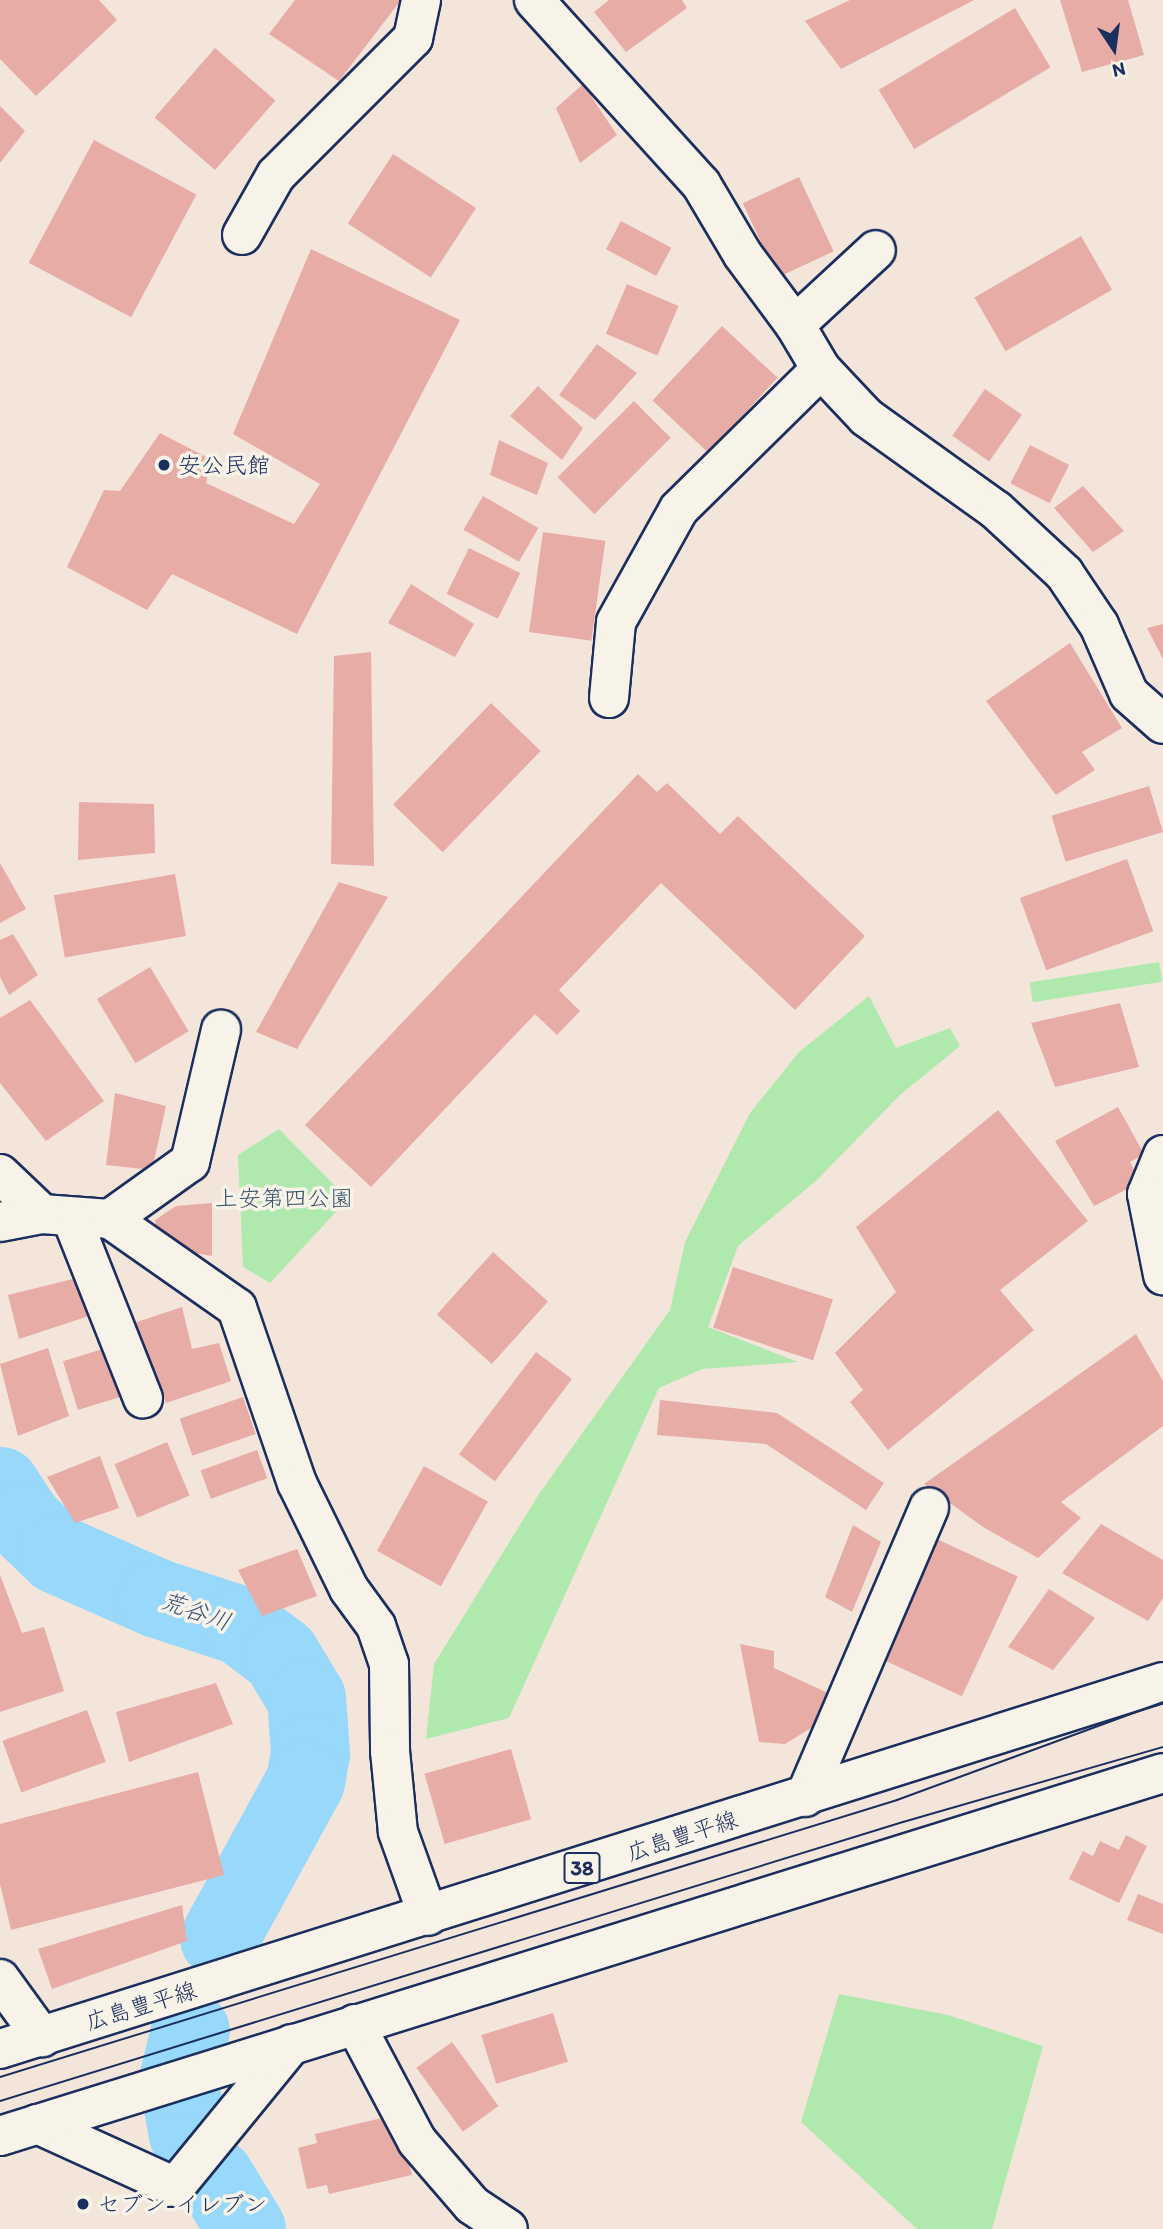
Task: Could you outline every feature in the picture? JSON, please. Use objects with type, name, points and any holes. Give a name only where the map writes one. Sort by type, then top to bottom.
[{"type":"street","points":[[242,235],[276,175],[413,37],[421,0]]},
{"type":"street","points":[[534,0],[701,184],[743,255],[795,325],[821,369],[866,417],[996,510],[1064,573],[1099,625],[1129,694],[1163,724]]},
{"type":"street","points":[[795,325],[876,250]]},
{"type":"street","points":[[609,698],[616,622],[678,509],[821,369]]},
{"type":"street","points":[[110,1219],[190,1162],[221,1030]]},
{"type":"street","points":[[1163,1155],[1147,1194],[1163,1275]]},
{"type":"street","points":[[0,1174],[57,1216],[143,1398]]},
{"type":"street","points":[[0,1222],[57,1216],[110,1219],[237,1308],[297,1483],[349,1589],[376,1626],[389,1664],[390,1751],[398,1832],[428,1916]]},
{"type":"street","points":[[805,1797],[929,1507]]},
{"type":"street","name":"広島豊平線","points":[[0,2049],[1163,1682]]},
{"type":"street","points":[[0,2136],[1163,1773]]},
{"type":"street","points":[[0,1979],[42,2037]]},
{"type":"street","points":[[355,2024],[418,2141],[477,2217],[508,2229]]},
{"type":"street","points":[[37,2124],[175,2187],[292,2043]]},
{"type":"green space","points":[[1159,962],[1162,982],[1033,1002],[1030,982]]},
{"type":"green space","points":[[869,996],[896,1048],[950,1028],[960,1046],[900,1095],[816,1181],[738,1246],[708,1327],[798,1362],[702,1369],[659,1388],[509,1718],[426,1739],[434,1664],[539,1494],[670,1310],[685,1242],[750,1113],[799,1052]]},
{"type":"green space","name":"上安第四公園","points":[[279,1129],[348,1199],[270,1283],[243,1267],[238,1155]]},
{"type":"green space","points":[[839,1994],[948,2015],[1043,2046],[992,2229],[917,2229],[801,2122]]},
{"type":"building","points":[[0,0],[99,0],[117,20],[36,96],[0,59]]},
{"type":"building","points":[[295,0],[401,0],[339,81],[269,34]]},
{"type":"building","points":[[609,0],[682,0],[687,8],[626,52],[594,12]]},
{"type":"building","points":[[850,0],[974,0],[841,69],[805,21]]},
{"type":"building","points":[[1060,0],[1128,0],[1144,55],[1082,72]]},
{"type":"building","points":[[1015,8],[1051,67],[914,149],[879,90]]},
{"type":"building","points":[[215,48],[275,100],[215,170],[155,117]]},
{"type":"building","points":[[583,84],[617,135],[580,163],[556,108]]},
{"type":"building","points":[[0,106],[25,131],[0,163]]},
{"type":"building","points":[[94,140],[196,194],[131,317],[29,263]]},
{"type":"building","points":[[393,154],[476,208],[431,278],[348,224]]},
{"type":"building","points":[[799,177],[834,251],[777,278],[743,203]]},
{"type":"building","points":[[621,221],[671,248],[656,276],[606,249]]},
{"type":"building","points":[[1081,236],[1112,290],[1005,351],[974,298]]},
{"type":"building","points":[[311,249],[460,320],[297,634],[172,574],[147,610],[67,567],[104,490],[120,491],[160,433],[212,460],[206,483],[294,524],[320,484],[233,434]]},
{"type":"building","points":[[627,284],[679,306],[657,356],[606,334]]},
{"type":"building","points":[[722,326],[778,378],[708,452],[652,401]]},
{"type":"building","points":[[597,344],[637,373],[595,420],[559,395]]},
{"type":"building","points":[[538,386],[583,428],[562,460],[510,416]]},
{"type":"building","points":[[985,389],[1022,415],[989,462],[952,436]]},
{"type":"building","points":[[634,401],[671,438],[594,514],[558,477]]},
{"type":"building","points":[[499,440],[548,463],[537,495],[490,475]]},
{"type":"building","points":[[1030,445],[1069,465],[1050,503],[1010,483]]},
{"type":"building","points":[[1083,486],[1124,531],[1093,552],[1054,508]]},
{"type":"building","points":[[483,496],[538,528],[519,562],[464,530]]},
{"type":"building","points":[[543,532],[605,541],[591,641],[529,632]]},
{"type":"building","points":[[469,548],[520,573],[498,619],[447,594]]},
{"type":"building","points":[[411,584],[474,624],[455,657],[388,623]]},
{"type":"building","points":[[1163,624],[1163,659],[1147,628]]},
{"type":"building","points":[[1070,643],[1122,728],[1082,752],[1095,770],[1056,795],[986,701]]},
{"type":"building","points":[[371,652],[374,866],[331,864],[334,656]]},
{"type":"building","points":[[491,703],[541,751],[443,852],[393,804]]},
{"type":"building","points":[[638,774],[657,792],[667,783],[720,834],[738,816],[865,936],[795,1010],[661,883],[559,990],[580,1011],[557,1035],[535,1014],[371,1187],[305,1125]]},
{"type":"building","points":[[1149,786],[1163,832],[1065,862],[1051,816]]},
{"type":"building","points":[[79,802],[154,804],[155,853],[78,860]]},
{"type":"building","points":[[1127,859],[1153,931],[1046,970],[1020,898]]},
{"type":"building","points":[[0,863],[26,909],[0,923]]},
{"type":"building","points":[[175,874],[186,936],[65,957],[54,895]]},
{"type":"building","points":[[339,882],[388,897],[297,1049],[256,1032]]},
{"type":"building","points":[[13,934],[38,975],[9,995],[0,977],[0,940]]},
{"type":"building","points":[[150,967],[189,1031],[135,1063],[97,999]]},
{"type":"building","points":[[30,1000],[104,1101],[46,1141],[0,1083],[0,1018]]},
{"type":"building","points":[[1120,1003],[1139,1067],[1055,1087],[1031,1023]]},
{"type":"building","points":[[115,1093],[166,1106],[152,1170],[106,1165]]},
{"type":"building","points":[[1118,1107],[1144,1154],[1130,1162],[1141,1182],[1094,1206],[1055,1141]]},
{"type":"building","points":[[998,1110],[1088,1221],[1000,1290],[1034,1330],[888,1450],[850,1402],[863,1390],[835,1353],[896,1292],[856,1227]]},
{"type":"building","points":[[212,1203],[212,1256],[160,1247],[155,1220],[176,1206]]},
{"type":"building","points":[[493,1252],[548,1302],[492,1364],[437,1314]]},
{"type":"building","points":[[733,1267],[833,1299],[813,1360],[713,1328]]},
{"type":"building","points":[[77,1278],[89,1316],[19,1339],[8,1295]]},
{"type":"building","points":[[182,1307],[192,1349],[219,1343],[231,1381],[166,1403],[134,1323]]},
{"type":"building","points":[[1136,1334],[1163,1381],[1163,1426],[1061,1502],[1081,1518],[1038,1558],[983,1527],[924,1484]]},
{"type":"building","points":[[48,1348],[69,1416],[18,1436],[0,1364]]},
{"type":"building","points":[[106,1348],[121,1397],[78,1410],[63,1361]]},
{"type":"building","points":[[536,1352],[572,1379],[495,1481],[459,1454]]},
{"type":"building","points":[[243,1397],[256,1434],[192,1456],[180,1419]]},
{"type":"building","points":[[660,1400],[777,1413],[884,1483],[866,1510],[766,1444],[657,1435]]},
{"type":"building","points":[[167,1442],[190,1495],[137,1518],[115,1464]]},
{"type":"building","points":[[257,1450],[267,1478],[211,1499],[201,1471]]},
{"type":"building","points":[[100,1456],[119,1508],[75,1523],[47,1477]]},
{"type":"building","points":[[424,1466],[488,1501],[441,1586],[377,1551]]},
{"type":"building","points":[[1101,1524],[1163,1560],[1163,1598],[1148,1621],[1062,1573]]},
{"type":"building","points":[[853,1525],[881,1542],[852,1612],[825,1597]]},
{"type":"building","points":[[937,1539],[1018,1577],[962,1696],[881,1659]]},
{"type":"building","points":[[297,1549],[317,1596],[262,1616],[238,1570]]},
{"type":"building","points":[[0,1575],[22,1633],[44,1627],[64,1691],[0,1712]]},
{"type":"building","points":[[1049,1589],[1095,1618],[1053,1670],[1008,1647]]},
{"type":"building","points":[[740,1644],[774,1651],[774,1668],[832,1695],[821,1722],[785,1744],[759,1742]]},
{"type":"building","points":[[216,1683],[233,1724],[129,1762],[116,1712]]},
{"type":"building","points":[[87,1710],[106,1762],[21,1792],[2,1741]]},
{"type":"building","points":[[511,1749],[531,1819],[445,1844],[424,1774]]},
{"type":"building","points":[[198,1772],[224,1875],[11,1930],[0,1884],[0,1824]]},
{"type":"building","points":[[1126,1835],[1147,1846],[1119,1903],[1069,1879],[1083,1851],[1093,1856],[1100,1841],[1119,1850]]},
{"type":"building","points":[[1138,1894],[1163,1904],[1163,1934],[1127,1920]]},
{"type":"building","points":[[182,1905],[187,1941],[52,1989],[38,1949]]},
{"type":"building","points":[[553,2013],[568,2062],[496,2084],[481,2035]]},
{"type":"building","points":[[452,2042],[498,2106],[463,2132],[416,2068]]},
{"type":"building","points":[[398,2114],[412,2175],[329,2194],[327,2185],[307,2189],[298,2148],[317,2143],[315,2134]]},
{"type":"waterway","name":"荒谷川","points":[[0,1486],[23,1521],[57,1554],[157,1598],[240,1625],[280,1655],[306,1698],[310,1753],[305,1781],[219,1938]]},
{"type":"waterway","name":"荒谷川","points":[[188,2134],[178,2080],[190,2030]]},
{"type":"waterway","name":"荒谷川","points":[[214,2177],[246,2229]]},
{"type":"tram line","points":[[0,2077],[897,1800],[1163,1702]]},
{"type":"tram line","points":[[0,2101],[903,1822],[1163,1747]]},
{"type":"place","name":"安公民館","points":[[164,465]]},
{"type":"place","name":"セブン-イレブン","points":[[83,2204]]}]
